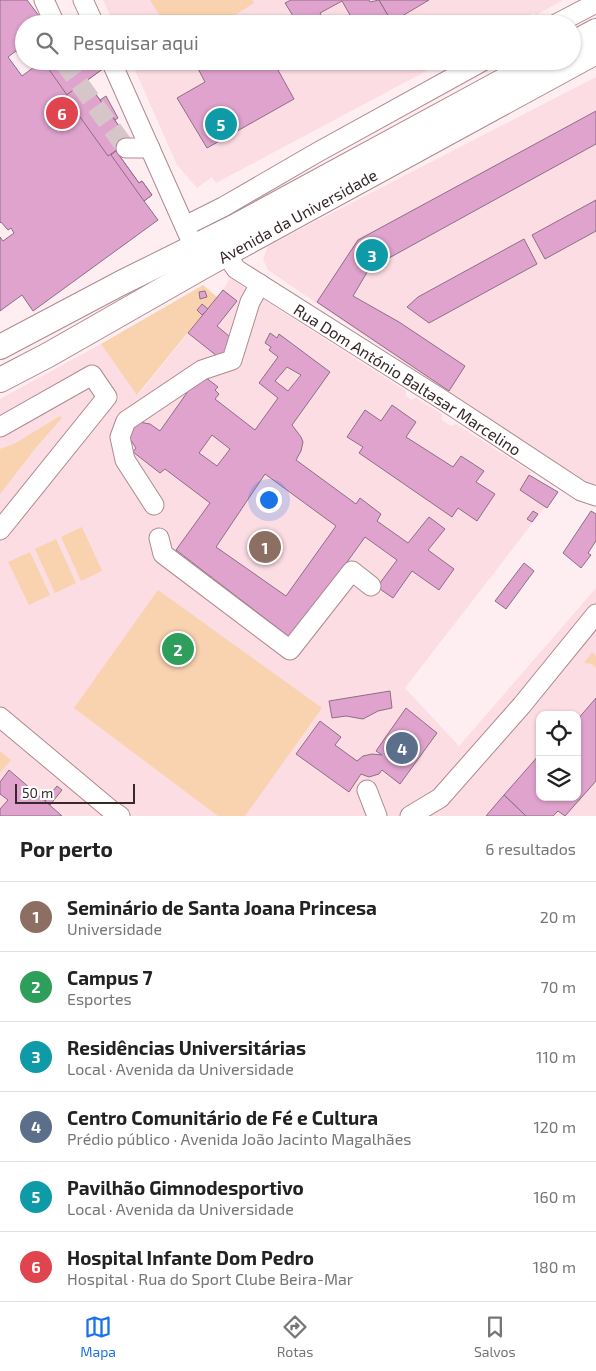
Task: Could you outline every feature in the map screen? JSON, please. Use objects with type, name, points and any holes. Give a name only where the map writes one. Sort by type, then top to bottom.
[{"type":"main road","points":[[581,40],[596,32]]},
{"type":"main road","name":"Avenida da Universidade","points":[[581,60],[596,52]]},
{"type":"main road","name":"Avenida da Universidade","points":[[0,380],[48,355],[199,257],[524,70]]},
{"type":"main road","name":"Avenida da Universidade","points":[[0,347],[121,283],[199,257],[226,254],[563,70]]},
{"type":"street","points":[[44,0],[51,15]]},
{"type":"street","points":[[83,0],[90,15]]},
{"type":"street","points":[[575,15],[596,3]]},
{"type":"street","points":[[115,70],[199,257]]},
{"type":"street","points":[[185,226],[467,70]]},
{"type":"street","points":[[126,148],[150,148]]},
{"type":"street","name":"Rua Dom António Baltasar Marcelino","points":[[226,254],[236,269],[446,402],[581,491],[596,496]]},
{"type":"street","points":[[154,505],[126,460],[120,437],[126,421],[202,370],[232,360],[250,302],[260,284]]},
{"type":"street","points":[[0,427],[92,375],[107,397],[2,524]]},
{"type":"street","points":[[159,538],[163,554],[290,650],[352,571],[370,586]]},
{"type":"street","points":[[410,816],[440,798],[522,705],[596,614]]},
{"type":"street","points":[[0,717],[120,816]]},
{"type":"street","points":[[367,790],[377,816]]},
{"type":"shaded area","points":[[103,0],[563,0],[536,15],[534,13],[531,15],[110,15]]},
{"type":"shaded area","points":[[150,0],[252,0],[254,3],[235,15],[159,15]]},
{"type":"shaded area","points":[[135,70],[428,70],[216,183],[212,177],[197,188],[177,165]]},
{"type":"shaded area","points":[[596,77],[596,484],[591,485],[575,480],[268,270],[263,259],[268,246]]},
{"type":"shaded area","points":[[230,278],[406,391],[406,396],[411,400],[416,398],[442,414],[442,420],[451,426],[456,424],[531,472],[520,490],[545,507],[405,688],[459,746],[596,588],[596,816],[0,816],[0,399],[101,344],[138,395],[223,290]]},
{"type":"shaded area","points":[[203,285],[217,297],[208,309],[201,304],[197,310],[202,315],[137,395],[101,344]]},
{"type":"shaded area","points":[[60,416],[62,418],[38,445],[0,494],[0,449],[14,444]]},
{"type":"shaded area","points":[[82,527],[102,571],[81,581],[61,537]]},
{"type":"shaded area","points":[[56,539],[76,583],[55,593],[35,549]]},
{"type":"shaded area","points":[[30,552],[50,595],[29,605],[8,562]]},
{"type":"shaded area","points":[[158,590],[322,708],[245,816],[218,816],[74,708]]},
{"type":"shaded area","points":[[592,652],[596,656],[596,668],[592,664],[584,663]]},
{"type":"shaded area","points":[[0,751],[11,760],[0,773]]},
{"type":"building","points":[[0,0],[27,0],[38,15],[15,15],[15,52],[8,57],[15,66],[15,70],[18,70],[22,76],[30,70],[101,70],[86,81],[130,141],[116,151],[139,183],[142,181],[152,195],[144,201],[158,220],[33,311],[22,295],[0,311],[0,237],[3,241],[14,233],[11,228],[8,230],[0,223]]},
{"type":"building","points":[[291,0],[369,0],[370,2],[379,0],[388,15],[350,15],[342,1],[320,13],[321,15],[292,15],[285,3]]},
{"type":"building","points":[[379,0],[429,0],[404,15],[388,15]]},
{"type":"building","points":[[49,70],[101,70],[67,95]]},
{"type":"building","points":[[199,70],[278,70],[294,99],[207,148],[177,98],[205,82]]},
{"type":"building","points":[[86,81],[130,141],[108,156],[65,96]]},
{"type":"building","points":[[106,96],[118,118],[115,120],[100,100]]},
{"type":"building","points":[[596,111],[596,144],[369,269],[353,296],[399,322],[465,366],[449,391],[317,302],[358,240]]},
{"type":"building","points":[[116,151],[139,183],[142,181],[152,195],[144,201],[111,155]]},
{"type":"building","points":[[596,200],[596,231],[545,259],[532,235]]},
{"type":"building","points":[[524,239],[537,264],[429,323],[407,307],[418,297]]},
{"type":"building","points":[[223,290],[237,301],[217,326],[236,342],[222,360],[188,333]]},
{"type":"building","points":[[205,291],[207,297],[200,299],[199,292]]},
{"type":"building","points":[[202,304],[208,309],[202,315],[197,310]]},
{"type":"building","points":[[270,333],[277,338],[279,334],[330,372],[292,425],[303,442],[296,460],[356,504],[360,498],[381,514],[377,521],[408,543],[429,517],[445,529],[428,550],[454,569],[439,590],[412,571],[393,598],[377,587],[397,560],[365,537],[292,639],[176,550],[210,503],[165,469],[160,473],[133,452],[136,448],[130,439],[129,430],[139,422],[150,424],[160,431],[198,377],[205,377],[218,387],[215,390],[219,394],[215,399],[255,430],[278,398],[259,383],[278,357],[269,350],[271,347],[265,343]],"holes":[[[287,367],[301,375],[288,391],[275,381]],[[212,435],[230,449],[217,466],[199,453]],[[265,474],[336,526],[286,596],[216,547]]]},
{"type":"building","points":[[392,405],[416,422],[406,437],[453,467],[461,456],[484,471],[476,482],[495,494],[477,521],[458,508],[452,517],[359,453],[363,447],[347,437],[365,410],[381,421]]},
{"type":"building","points":[[529,475],[558,492],[547,508],[520,490]]},
{"type":"building","points":[[533,511],[538,514],[532,522],[527,519]]},
{"type":"building","points":[[591,511],[596,514],[596,541],[588,553],[591,555],[581,568],[563,553]]},
{"type":"building","points":[[524,563],[534,571],[506,609],[495,601]]},
{"type":"building","points":[[390,691],[392,708],[378,711],[363,719],[346,716],[332,718],[329,701]]},
{"type":"building","points":[[596,698],[596,781],[581,798],[581,756],[581,715]]},
{"type":"building","points":[[406,708],[437,733],[400,784],[382,770],[379,774],[369,777],[361,774],[349,792],[296,754],[320,721],[341,737],[335,745],[357,761],[363,756],[372,754],[382,755],[376,751]]},
{"type":"building","points":[[536,759],[536,801],[578,801],[565,816],[558,811],[553,816],[526,816],[504,795]]},
{"type":"building","points":[[9,770],[62,816],[0,816],[0,809],[8,800],[0,794],[0,782]]},
{"type":"building","points":[[57,786],[62,790],[50,805],[45,801]]},
{"type":"building","points":[[504,795],[526,816],[486,816]]},
{"type":"tunnel","points":[[70,70],[126,148]]},
{"type":"place","name":"Hospital Infante Dom Pedro","points":[[62,113]]},
{"type":"place","name":"Pavilhão Gimnodesportivo","points":[[221,124]]},
{"type":"place","name":"Residências Universitárias","points":[[372,255]]},
{"type":"place","name":"Seminário de Santa Joana Princesa","points":[[265,547]]},
{"type":"place","name":"Campus 7","points":[[178,649]]},
{"type":"place","name":"Centro Comunitário de Fé e Cultura","points":[[402,748]]}]
